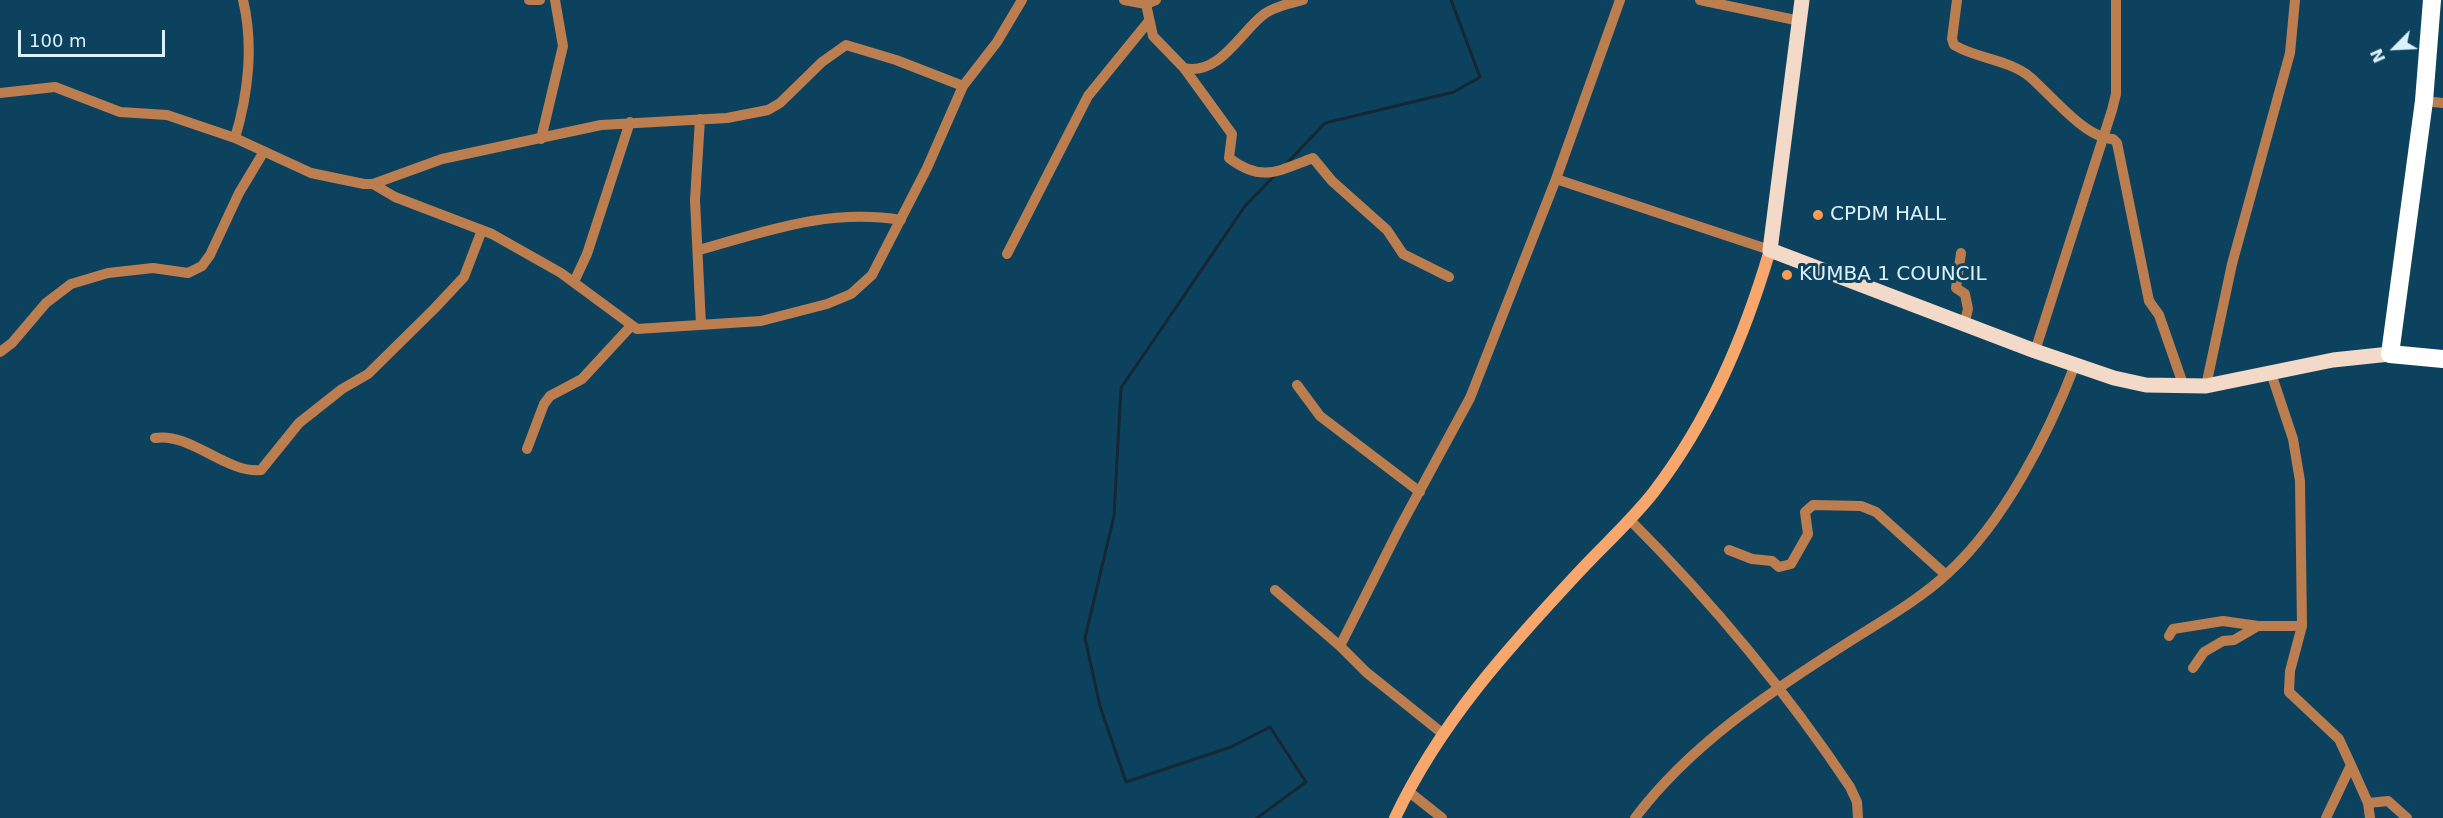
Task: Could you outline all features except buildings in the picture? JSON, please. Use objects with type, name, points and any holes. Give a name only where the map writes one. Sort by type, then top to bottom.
[{"type":"highway","points":[[2432,0],[2424,101],[2390,354],[2443,359]]},
{"type":"main road","points":[[1802,0],[1770,250],[2035,351],[2146,385],[2206,386],[2333,360],[2390,354]]},
{"type":"street","points":[[235,138],[246,95],[248,46],[243,0]]},
{"type":"street","points":[[529,0],[540,0]]},
{"type":"street","points":[[541,139],[563,46],[555,0]]},
{"type":"street","points":[[0,93],[55,87],[120,112],[167,115],[235,138],[263,153],[320,176],[373,184],[401,199],[482,230],[574,282],[631,326],[645,330],[761,321],[806,311],[851,294],[872,275],[901,220],[963,86],[997,42],[1022,0]]},
{"type":"street","points":[[1124,0],[1151,2],[1149,21],[1159,45],[1184,69],[1232,134],[1229,158],[1245,170],[1271,174],[1313,158],[1332,181],[1387,230],[1403,254],[1449,277]]},
{"type":"street","points":[[1184,69],[1193,69],[1219,59],[1262,16],[1304,0]]},
{"type":"street","points":[[1340,646],[1465,408],[1556,179],[1620,0]]},
{"type":"street","points":[[1700,0],[1800,21]]},
{"type":"street","points":[[1957,0],[1952,39],[1954,45],[2019,69],[2102,139],[2113,139],[2117,143],[2149,301],[2159,315],[2184,387]]},
{"type":"street","points":[[2035,351],[2116,94],[2116,0]]},
{"type":"street","points":[[2206,386],[2232,264],[2290,53],[2295,0]]},
{"type":"street","points":[[1007,254],[1088,96],[1149,21]]},
{"type":"street","points":[[373,184],[442,159],[601,125],[727,118],[774,107],[822,62],[846,45],[896,60],[963,86]]},
{"type":"street","points":[[2424,101],[2443,103]]},
{"type":"street","points":[[700,119],[695,200],[701,326]]},
{"type":"street","points":[[574,282],[587,254],[630,122]]},
{"type":"street","points":[[0,351],[12,343],[46,303],[71,284],[108,273],[153,267],[188,273],[202,266],[210,255],[239,193],[263,153]]},
{"type":"street","points":[[1395,818],[1442,733],[1524,631],[1630,520],[1676,461],[1707,411],[1754,303],[1770,250],[1556,179]]},
{"type":"street","points":[[699,250],[814,219],[869,215],[901,220]]},
{"type":"street","points":[[154,438],[176,440],[247,470],[261,470],[299,423],[342,389],[368,374],[435,309],[464,277],[482,230]]},
{"type":"street","points":[[1961,253],[1956,288],[1965,294],[1967,301],[1968,309],[1964,325]]},
{"type":"street","points":[[527,448],[544,404],[550,396],[582,379],[631,326]]},
{"type":"street","points":[[1635,818],[1703,746],[1779,687],[1946,575],[1961,560],[2008,500],[2044,438],[2075,365]]},
{"type":"street","points":[[2271,373],[2293,439],[2300,482],[2302,626],[2290,671],[2289,692],[2339,739],[2368,803],[2370,818]]},
{"type":"street","points":[[1298,385],[1320,416],[1419,492]]},
{"type":"street","points":[[1729,550],[1752,559],[1772,561],[1779,567],[1791,564],[1808,534],[1804,512],[1813,505],[1861,506],[1876,512],[1946,575]]},
{"type":"street","points":[[1630,520],[1710,604],[1779,687],[1851,787],[1857,802],[1857,818]]},
{"type":"street","points":[[1275,590],[1340,646],[1366,672],[1442,733]]},
{"type":"street","points":[[2169,636],[2173,629],[2223,621],[2258,626],[2302,626]]},
{"type":"street","points":[[2193,668],[2204,652],[2223,641],[2234,640],[2258,626]]},
{"type":"street","points":[[2326,818],[2350,765]]},
{"type":"street","points":[[1408,791],[1442,818]]},
{"type":"street","points":[[2368,803],[2388,801],[2408,818]]},
{"type":"waterway","points":[[1287,163],[1325,123],[1454,92],[1480,77],[1451,0]]},
{"type":"waterway","points":[[1257,818],[1306,782],[1270,727],[1231,747],[1126,782],[1100,706],[1085,638],[1114,516],[1121,388],[1245,206],[1276,174]]},
{"type":"place","name":"CPDM HALL","points":[[1818,215]]},
{"type":"place","name":"KUMBA 1 COUNCIL","points":[[1787,275]]}]
